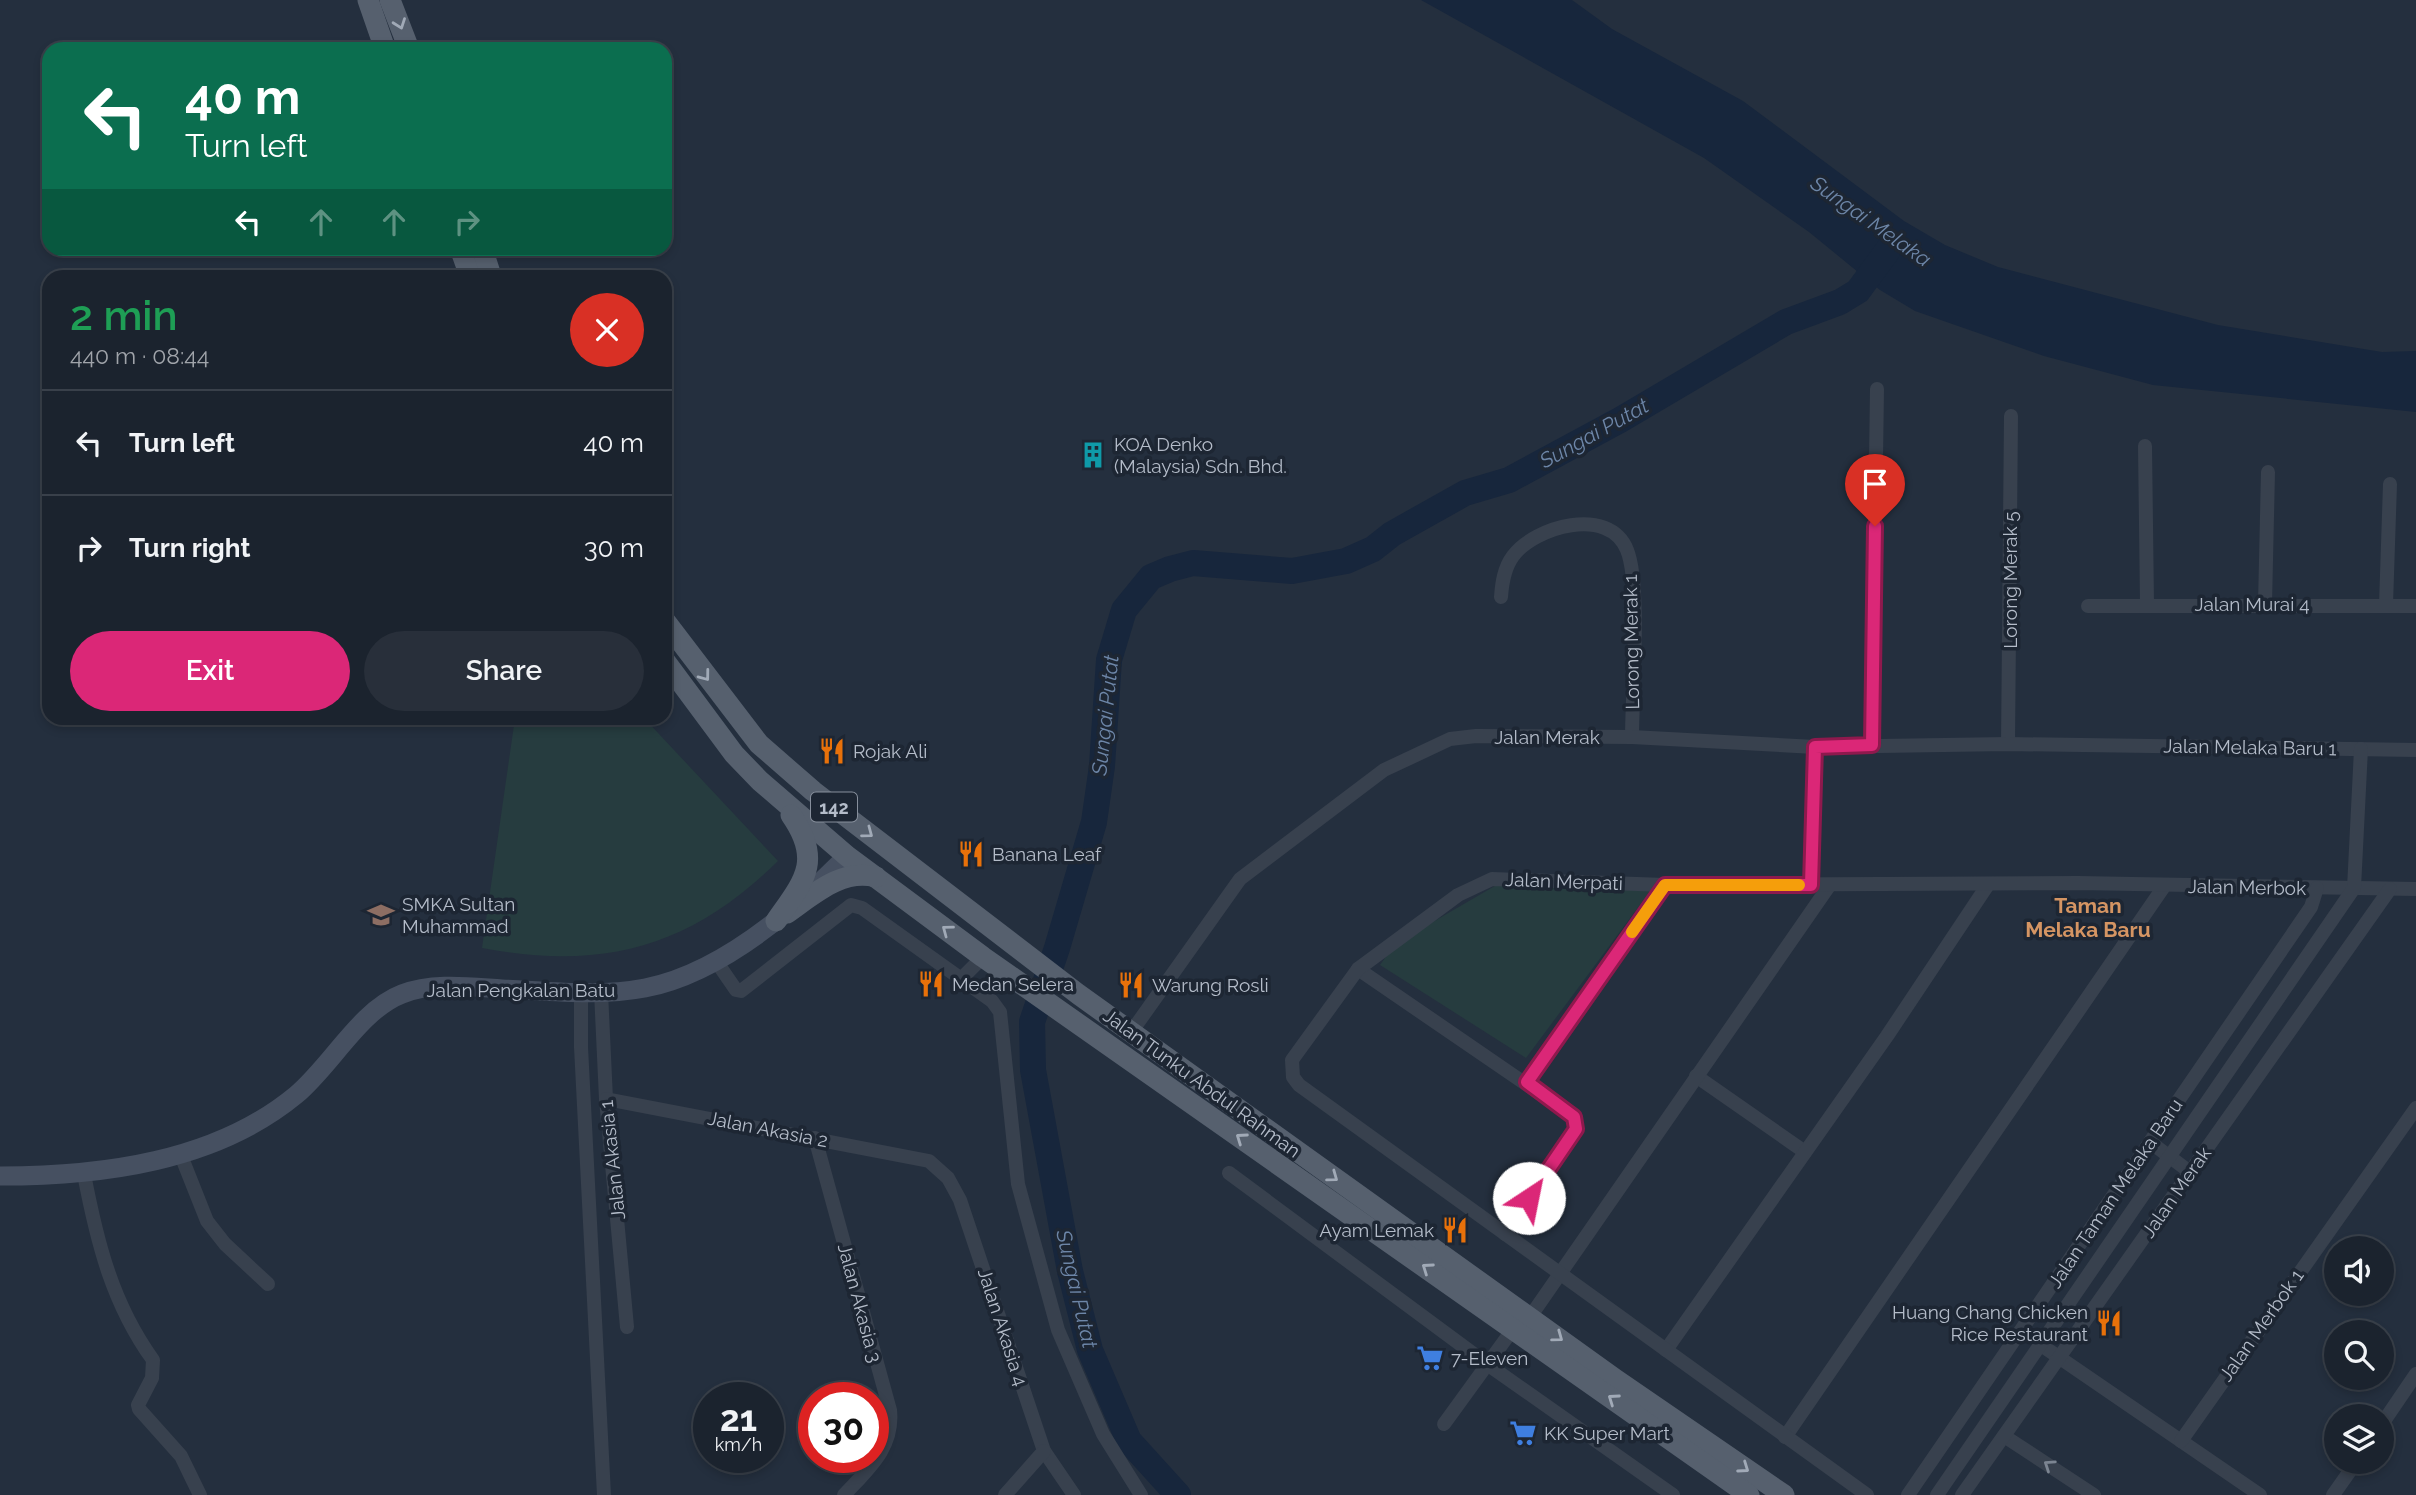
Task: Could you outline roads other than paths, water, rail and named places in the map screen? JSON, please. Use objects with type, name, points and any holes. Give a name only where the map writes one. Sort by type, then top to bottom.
[{"type":"main road","points":[[368,0],[383,42]]},
{"type":"main road","points":[[390,0],[406,42]]},
{"type":"main road","name":"Jalan Tunku Abdul Rahman","points":[[672,630],[749,732],[813,791],[1078,994],[1132,1031],[1749,1495]]},
{"type":"main road","name":"Jalan Tunku Abdul Rahman","points":[[672,671],[712,726],[760,781],[847,856],[982,957],[1521,1323],[1784,1495]]},
{"type":"main road","points":[[749,732],[767,761],[837,826],[847,844],[847,856],[884,860],[998,933]]},
{"type":"main road","points":[[760,781],[793,816],[805,836],[810,853],[801,885],[776,921]]},
{"type":"main road","name":"Jalan Pengkalan Batu","points":[[0,1177],[84,1174],[180,1153],[235,1133],[295,1095],[372,1013],[401,994],[448,987],[601,992],[662,984],[716,961],[776,921],[847,856]]},
{"type":"main road","points":[[776,921],[838,880],[858,874],[876,877]]},
{"type":"street","points":[[1872,745],[1877,389]]},
{"type":"street","name":"Lorong Merak 5","points":[[2008,744],[2011,415]]},
{"type":"street","points":[[2145,446],[2147,603]]},
{"type":"street","points":[[2265,604],[2268,472]]},
{"type":"street","points":[[2386,605],[2390,484]]},
{"type":"street","name":"Lorong Merak 1","points":[[1501,597],[1511,558],[1521,547],[1560,528],[1588,523],[1601,526],[1620,538],[1627,548],[1633,598],[1632,737]]},
{"type":"street","name":"Jalan Murai 4","points":[[2088,606],[2147,603],[2416,606]]},
{"type":"street","name":"Jalan Merak","points":[[1132,1031],[1240,879],[1384,770],[1450,739],[1476,736],[1632,737],[1815,747],[2008,744],[2083,746]]},
{"type":"street","name":"Jalan Melaka Baru 1","points":[[2083,746],[2416,750]]},
{"type":"street","points":[[1811,885],[1815,747]]},
{"type":"street","points":[[2354,888],[2361,749]]},
{"type":"street","name":"Jalan Merpati","points":[[1505,1234],[1299,1085],[1293,1077],[1292,1060],[1357,969],[1458,895],[1492,879],[1665,885],[1987,886],[2078,883]]},
{"type":"street","name":"Jalan Merbok","points":[[2078,883],[2416,889]]},
{"type":"street","points":[[1527,1082],[1665,885]]},
{"type":"street","points":[[1786,1437],[2165,885]]},
{"type":"street","points":[[1444,1424],[1487,1364],[1561,1274],[1829,886]]},
{"type":"street","points":[[1665,1350],[1805,1152],[1987,886]]},
{"type":"street","name":"Jalan Taman Melaka Baru","points":[[1908,1495],[2311,907],[2317,888]]},
{"type":"street","name":"Jalan Merak","points":[[1937,1495],[2354,888]]},
{"type":"street","name":"Jalan Merak","points":[[1962,1495],[2390,889]]},
{"type":"street","points":[[716,961],[736,990],[741,991],[851,905],[862,908],[992,1001],[1000,1012],[1018,1184],[1058,1330],[1103,1434],[1141,1495]]},
{"type":"street","points":[[961,979],[982,957]]},
{"type":"street","points":[[1357,969],[1527,1082],[1574,1117],[1576,1129],[1505,1234],[1867,1495]]},
{"type":"street","points":[[581,992],[581,1047],[604,1495]]},
{"type":"street","name":"Jalan Akasia 1","points":[[601,992],[606,1099],[627,1327]]},
{"type":"street","points":[[1696,1076],[1805,1152]]},
{"type":"street","name":"Jalan Akasia 2","points":[[606,1099],[929,1161]]},
{"type":"street","name":"Jalan Merbok 1","points":[[2181,1441],[2416,1108]]},
{"type":"street","name":"Jalan Akasia 3","points":[[815,1138],[890,1410],[892,1427],[887,1445],[844,1495]]},
{"type":"street","points":[[2150,1142],[2190,1172]]},
{"type":"street","points":[[180,1153],[207,1221],[225,1244],[268,1284]]},
{"type":"street","name":"Jalan Akasia 4","points":[[929,1161],[948,1178],[960,1200],[1044,1451],[1074,1495]]},
{"type":"street","points":[[1228,1172],[1487,1364],[1673,1495]]},
{"type":"street","points":[[84,1174],[106,1272],[142,1345],[153,1360],[152,1378],[138,1405],[139,1409],[181,1455],[200,1495]]},
{"type":"street","points":[[2077,1248],[2098,1263]]},
{"type":"street","points":[[2041,1345],[2260,1495]]},
{"type":"street","points":[[2394,1406],[2416,1374]]},
{"type":"street","points":[[2004,1436],[2094,1495]]},
{"type":"street","points":[[1005,1495],[1044,1451]]},
{"type":"street","points":[[2333,1495],[2348,1474]]},
{"type":"water","name":"Sungai Melaka","points":[[1421,0],[1572,0],[1612,29],[1743,101],[1904,221],[1945,245],[1998,267],[2218,325],[2382,352],[2416,351],[2416,412],[2153,385],[2044,356],[1915,311],[1880,290],[1809,232],[1704,158]]},
{"type":"waterway","name":"Sungai Putat","points":[[1178,1495],[1129,1441],[1090,1350],[1070,1271],[1033,1070],[1032,1022],[1094,822],[1102,766],[1109,660],[1124,610],[1151,577],[1193,563],[1292,571],[1346,561],[1373,549],[1392,534],[1465,493],[1509,480],[1620,420],[1786,322],[1840,302],[1858,291],[1888,250]]},
{"type":"place","name":"KOA Denko (Malaysia) Sdn. Bhd.","points":[[1093,455]]},
{"type":"place","name":"Rojak Ali","points":[[832,751]]},
{"type":"place","name":"Banana Leaf","points":[[971,854]]},
{"type":"place","name":"SMKA Sultan Muhammad","points":[[381,915]]},
{"type":"place","name":"Medan Selera","points":[[931,984]]},
{"type":"place","name":"Warung Rosli","points":[[1131,985]]},
{"type":"place","name":"Ayam Lemak","points":[[1455,1230]]},
{"type":"place","name":"Huang Chang Chicken Rice Restaurant","points":[[2109,1323]]},
{"type":"place","name":"7-Eleven","points":[[1430,1358]]},
{"type":"place","name":"KK Super Mart","points":[[1523,1433]]},
{"type":"district","name":"Taman Melaka Baru","points":[[2088,917]]}]
